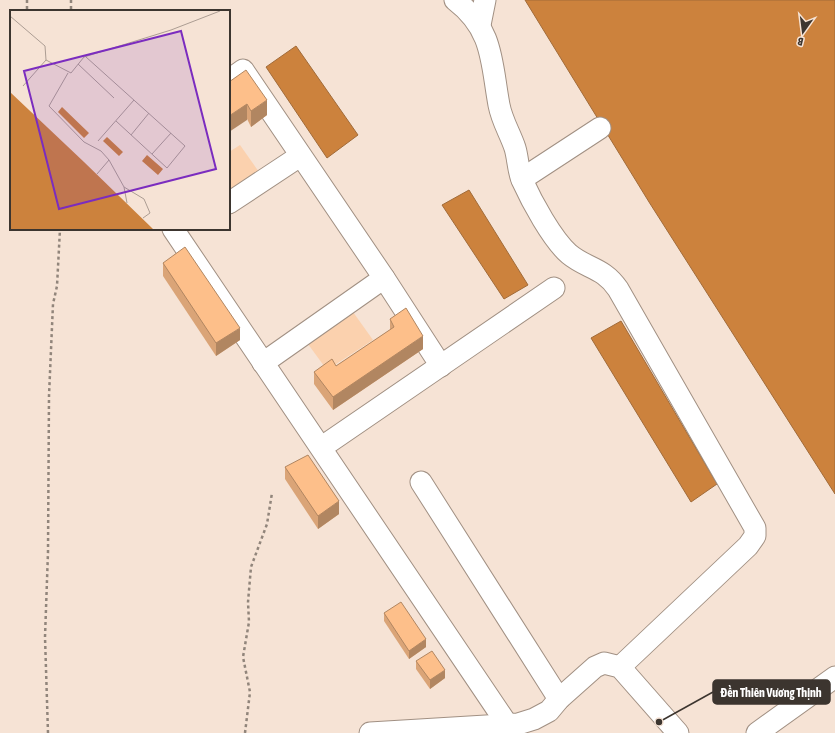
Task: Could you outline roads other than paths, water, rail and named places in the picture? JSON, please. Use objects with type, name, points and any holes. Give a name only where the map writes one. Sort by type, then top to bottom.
[{"type":"street","points":[[455,0],[468,10],[480,25],[495,72],[499,106],[505,126],[514,147],[522,179],[554,236],[568,254],[580,262],[603,272],[610,278],[626,300],[755,528],[755,536],[748,546],[620,667]]},
{"type":"street","points":[[480,25],[485,0]]},
{"type":"street","points":[[230,79],[243,70],[384,278],[441,366]]},
{"type":"street","points":[[522,179],[600,128]]},
{"type":"street","points":[[230,202],[300,156]]},
{"type":"street","points":[[181,232],[263,363],[322,447],[507,724]]},
{"type":"street","points":[[263,363],[384,278]]},
{"type":"street","points":[[322,447],[554,288]]},
{"type":"street","points":[[420,482],[559,699]]},
{"type":"street","points":[[370,733],[507,724],[534,720],[549,711],[559,699],[595,667],[604,663],[620,667],[678,733]]},
{"type":"street","points":[[757,733],[835,677]]},
{"type":"place","name":"Đền Thiên Vương Thịnh","points":[[659,722]]}]
